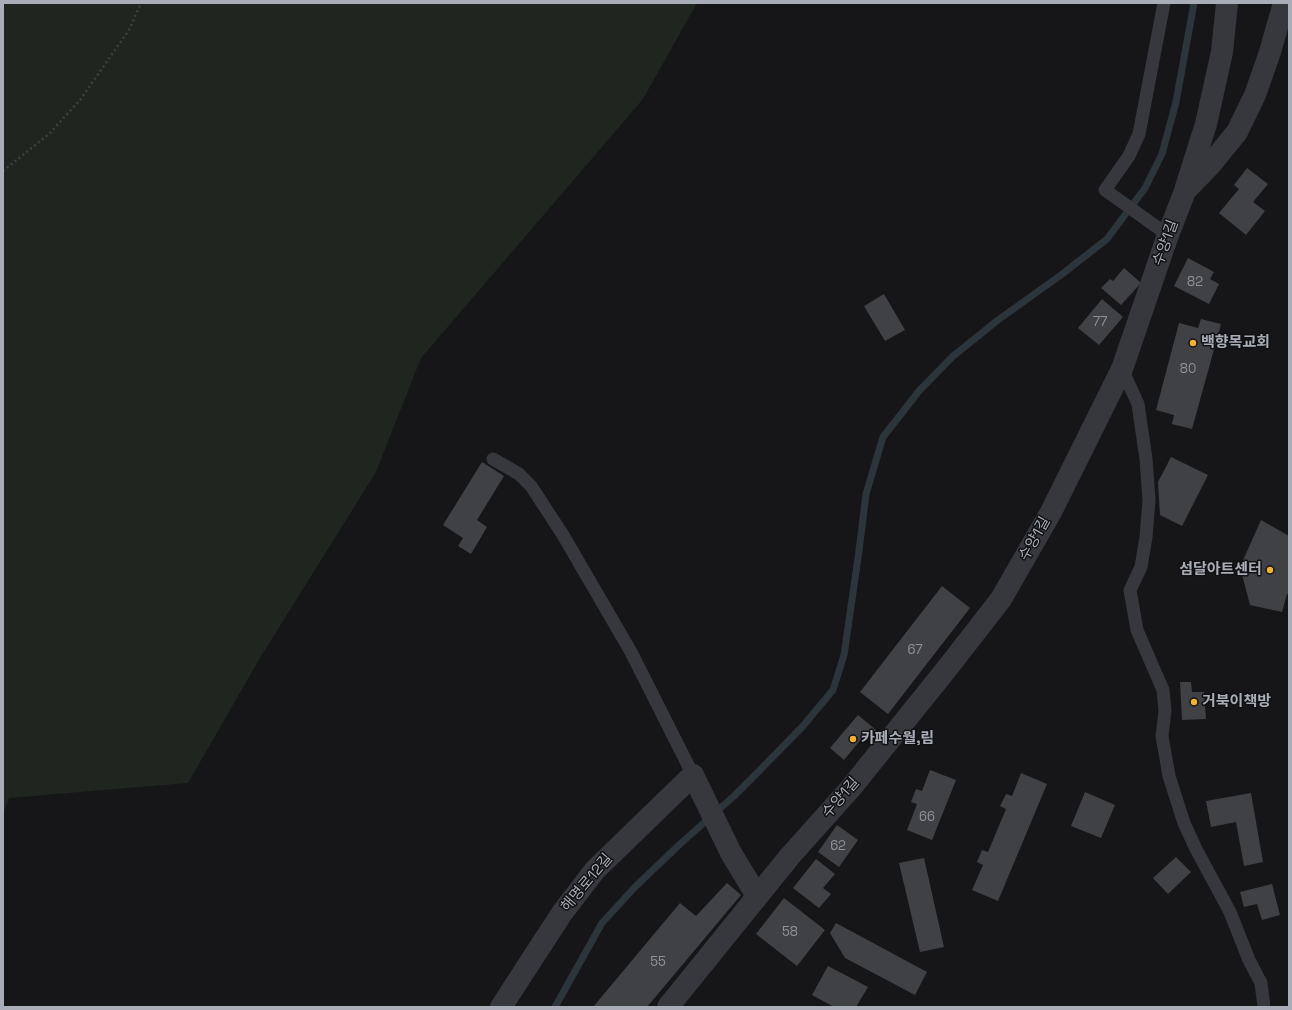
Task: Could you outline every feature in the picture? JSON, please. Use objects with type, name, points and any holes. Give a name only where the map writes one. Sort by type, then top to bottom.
[{"type":"street","points":[[1185,191],[1206,124],[1222,52],[1227,3]]},
{"type":"street","name":"수양1길","points":[[668,1007],[790,856],[850,789],[1001,599],[1051,512],[1122,369],[1161,230],[1185,191],[1211,164],[1237,132],[1256,95],[1284,3]]},
{"type":"street","points":[[693,775],[731,853],[757,896]]},
{"type":"street","name":"해명로12길","points":[[501,1007],[562,913],[595,870],[693,775]]},
{"type":"lane","points":[[1161,230],[1105,190],[1129,156],[1139,134],[1164,3]]},
{"type":"lane","points":[[1122,369],[1138,404],[1146,459],[1149,500],[1146,537],[1141,567],[1130,590],[1137,630],[1163,690],[1165,711],[1162,736],[1168,776],[1184,823],[1230,912],[1249,960],[1261,983],[1264,1007]]},
{"type":"lane","points":[[493,459],[520,474],[531,486],[563,536],[631,652],[693,775]]},
{"type":"path","points":[[3,171],[49,134],[80,100],[129,30],[141,3]]},
{"type":"shaded area","points":[[3,3],[697,3],[643,99],[421,358],[376,472],[260,658],[188,783],[9,798],[3,815]]},
{"type":"building","points":[[1247,168],[1268,184],[1253,202],[1265,211],[1246,235],[1219,213],[1239,189],[1234,185]]},
{"type":"building","points":[[1188,258],[1214,272],[1210,279],[1219,284],[1209,304],[1174,286]]},
{"type":"building","points":[[1124,268],[1141,283],[1121,305],[1101,288],[1110,279],[1113,281]]},
{"type":"building","points":[[884,294],[905,330],[885,341],[864,306]]},
{"type":"building","points":[[1102,299],[1123,317],[1099,345],[1078,328]]},
{"type":"building","points":[[1201,319],[1221,324],[1192,429],[1172,424],[1174,415],[1156,410],[1179,323],[1198,328]]},
{"type":"building","points":[[1171,457],[1208,475],[1182,526],[1160,515],[1158,482]]},
{"type":"building","points":[[482,462],[504,476],[477,520],[487,527],[471,554],[458,546],[463,538],[443,525]]},
{"type":"building","points":[[1261,520],[1289,536],[1289,595],[1287,594],[1282,612],[1250,605],[1240,567]]},
{"type":"building","points":[[942,586],[970,608],[888,714],[860,692]]},
{"type":"building","points":[[1180,682],[1191,682],[1192,692],[1204,692],[1206,719],[1182,720]]},
{"type":"building","points":[[858,715],[876,730],[867,740],[863,737],[844,760],[830,748]]},
{"type":"building","points":[[930,770],[956,780],[932,840],[907,830],[917,804],[911,802],[916,789],[922,791]]},
{"type":"building","points":[[1021,773],[1047,784],[998,901],[972,890],[983,865],[977,862],[982,850],[988,852],[1006,809],[1000,806],[1006,794],[1012,796]]},
{"type":"building","points":[[1085,792],[1115,805],[1101,838],[1071,826]]},
{"type":"building","points":[[1251,793],[1263,862],[1244,866],[1236,822],[1211,827],[1206,801]]},
{"type":"building","points":[[837,825],[858,840],[839,867],[818,852]]},
{"type":"building","points":[[1176,857],[1191,872],[1168,894],[1153,878]]},
{"type":"building","points":[[924,858],[944,947],[920,952],[899,863]]},
{"type":"building","points":[[816,859],[835,874],[823,888],[831,894],[819,908],[793,888]]},
{"type":"building","points":[[727,883],[741,895],[647,1007],[593,1007],[680,903],[696,916]]},
{"type":"building","points":[[1272,884],[1280,915],[1262,920],[1257,904],[1244,907],[1240,892]]},
{"type":"building","points":[[784,898],[825,930],[797,966],[756,934]]},
{"type":"building","points":[[836,923],[927,972],[915,995],[845,958],[830,933]]},
{"type":"building","points":[[828,966],[868,987],[856,1007],[834,1007],[812,995]]},
{"type":"waterway","points":[[555,1007],[602,923],[635,887],[758,772],[803,726],[833,690],[844,655],[866,494],[883,437],[919,391],[952,357],[998,320],[1061,275],[1107,239],[1145,188],[1162,154],[1176,102],[1194,3]]},
{"type":"place","name":"백향목교회","points":[[1193,343]]},
{"type":"place","name":"섬달아트센터","points":[[1270,570]]},
{"type":"place","name":"거북이책방","points":[[1194,702]]},
{"type":"place","name":"카페수월,림","points":[[853,739]]}]
